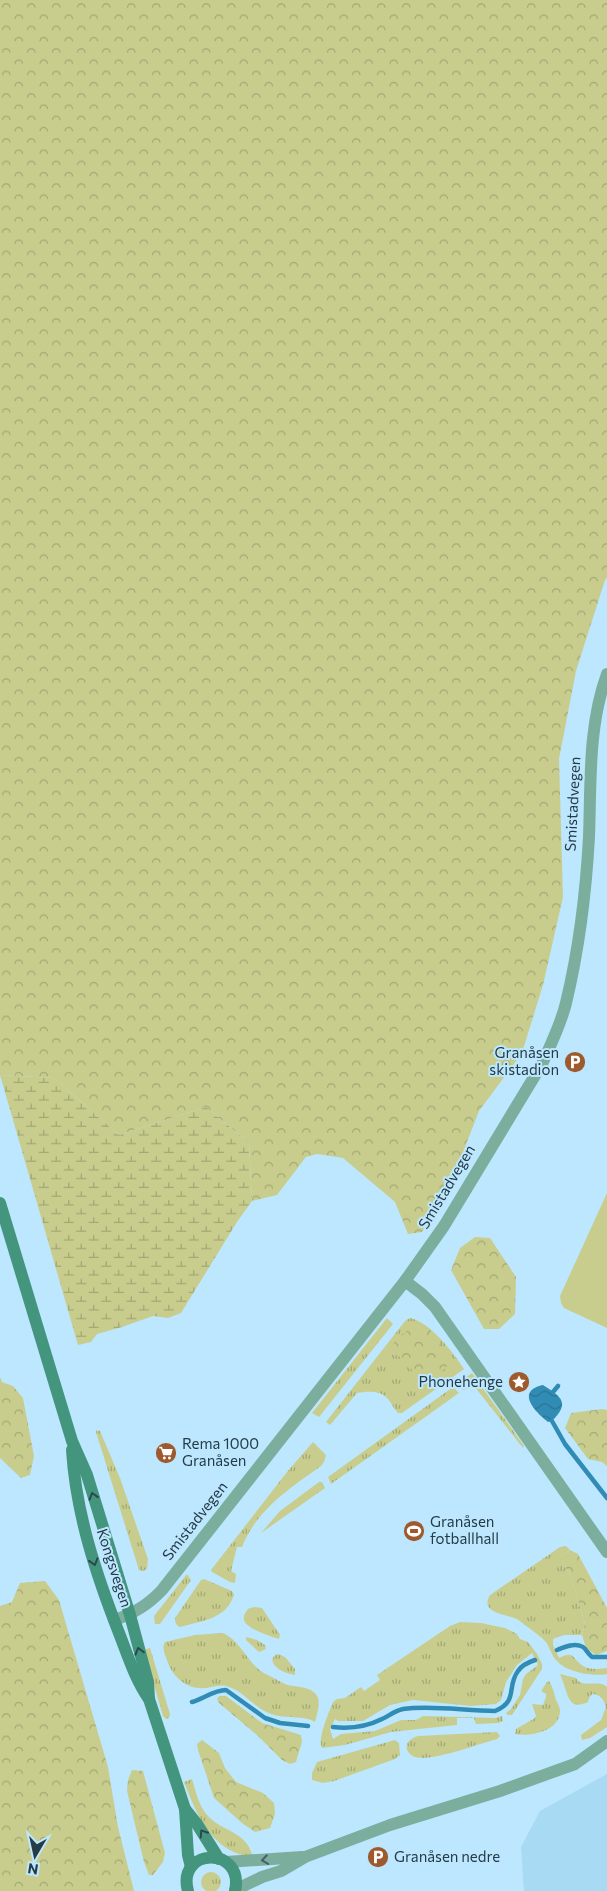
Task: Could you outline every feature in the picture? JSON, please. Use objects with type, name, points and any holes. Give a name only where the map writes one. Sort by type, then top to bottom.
[{"type":"main road","name":"Kongsvegen","points":[[0,1203],[72,1441],[87,1475],[130,1615],[148,1682],[149,1699],[185,1810],[188,1854],[191,1867],[186,1882],[188,1891]]},
{"type":"main road","name":"Kongsvegen","points":[[72,1441],[74,1478],[92,1556],[139,1684],[149,1699]]},
{"type":"main road","name":"Kongsvegen","points":[[185,1810],[235,1875],[235,1891]]},
{"type":"main road","points":[[191,1867],[204,1858],[223,1860]]},
{"type":"street","name":"Smistadvegen","points":[[114,1620],[130,1615],[145,1606],[162,1590],[405,1281],[444,1226],[542,1064],[554,1037],[565,1004],[575,956],[583,902],[595,717],[607,674]]},
{"type":"street","points":[[405,1281],[422,1294],[434,1307],[607,1552]]},
{"type":"street","points":[[235,1891],[262,1877],[281,1871],[304,1857],[390,1825],[500,1791],[575,1764],[607,1741]]},
{"type":"street","points":[[223,1860],[304,1857]]},
{"type":"shaded area","points":[[607,1774],[607,1891],[524,1891],[521,1847],[540,1811]]},
{"type":"green space","points":[[0,0],[607,0],[607,578],[576,671],[559,759],[563,897],[543,985],[522,1053],[479,1111],[446,1196],[422,1232],[408,1234],[395,1202],[343,1158],[317,1154],[306,1157],[277,1195],[252,1201],[249,1143],[206,1107],[119,1135],[54,1078],[0,1075]]},
{"type":"green space","points":[[0,1075],[54,1078],[119,1135],[206,1107],[249,1143],[252,1201],[181,1313],[168,1318],[153,1316],[97,1334],[91,1342],[78,1345]]},
{"type":"green space","points":[[607,1193],[607,1328],[564,1308],[560,1296]]},
{"type":"green space","points":[[475,1237],[490,1238],[516,1277],[515,1314],[499,1329],[484,1329],[451,1270],[460,1248]]},
{"type":"green space","points":[[387,1318],[393,1324],[319,1417],[312,1413]]},
{"type":"green space","points":[[410,1318],[433,1331],[454,1354],[464,1369],[402,1413],[398,1413],[382,1394],[361,1392],[357,1393],[330,1425],[326,1422],[405,1321]]},
{"type":"green space","points":[[414,1326],[425,1327],[450,1356],[446,1368],[430,1379],[415,1374],[403,1358],[393,1354],[390,1347],[401,1335]]},
{"type":"green space","points":[[472,1373],[524,1446],[523,1448],[474,1386],[463,1390],[458,1383]]},
{"type":"green space","points":[[0,1377],[2,1382],[13,1386],[23,1398],[34,1456],[30,1475],[21,1478],[0,1458]]},
{"type":"green space","points":[[453,1387],[459,1393],[331,1484],[328,1477]]},
{"type":"green space","points":[[607,1410],[607,1466],[602,1462],[588,1459],[565,1428],[571,1413]]},
{"type":"green space","points":[[97,1430],[100,1431],[120,1478],[148,1559],[147,1569],[143,1571],[139,1570],[96,1432]]},
{"type":"green space","points":[[313,1442],[326,1455],[324,1462],[275,1501],[256,1522],[242,1547],[237,1547],[231,1571],[236,1574],[235,1583],[212,1572],[211,1570],[287,1472]]},
{"type":"green space","points":[[319,1482],[322,1482],[325,1488],[261,1533],[280,1511]]},
{"type":"green space","points":[[566,1546],[570,1550],[562,1556],[562,1561],[571,1577],[585,1624],[582,1635],[564,1635],[553,1639],[553,1645],[559,1658],[571,1655],[585,1667],[595,1669],[607,1668],[607,1674],[587,1674],[573,1671],[561,1665],[555,1659],[547,1643],[537,1634],[516,1619],[497,1613],[488,1606],[487,1602],[490,1595],[560,1547]]},
{"type":"green space","points":[[570,1550],[578,1554],[607,1608],[607,1651],[596,1655],[586,1648],[582,1635],[585,1624],[571,1577],[562,1561],[562,1556]]},
{"type":"green space","points":[[187,1574],[191,1580],[160,1624],[155,1624],[154,1616]]},
{"type":"green space","points":[[204,1579],[232,1591],[234,1594],[231,1602],[226,1609],[213,1618],[180,1627],[176,1624],[175,1618],[201,1580]]},
{"type":"green space","points":[[45,1581],[59,1600],[108,1767],[118,1827],[134,1891],[0,1891],[0,1606],[12,1602],[20,1583]]},
{"type":"green space","points":[[254,1607],[262,1608],[280,1635],[279,1639],[259,1632],[245,1623],[245,1614],[248,1609]]},
{"type":"green space","points":[[460,1622],[481,1623],[505,1628],[517,1634],[520,1639],[528,1642],[537,1654],[542,1664],[542,1669],[512,1715],[506,1713],[520,1695],[523,1679],[526,1674],[538,1665],[532,1653],[517,1665],[506,1682],[501,1700],[496,1704],[471,1706],[413,1700],[390,1705],[363,1721],[338,1721],[335,1719],[330,1729],[333,1739],[341,1734],[375,1731],[401,1720],[416,1720],[423,1716],[496,1718],[502,1716],[503,1721],[476,1724],[474,1718],[457,1718],[457,1725],[391,1732],[345,1745],[322,1748],[322,1732],[333,1702],[337,1699],[345,1698],[361,1687],[364,1691],[380,1680],[377,1675],[450,1626]]},
{"type":"green space","points":[[223,1633],[236,1642],[250,1661],[261,1671],[285,1684],[307,1688],[314,1692],[319,1702],[315,1722],[305,1718],[265,1712],[235,1689],[222,1685],[197,1688],[185,1684],[175,1675],[164,1652],[165,1642],[195,1635]]},
{"type":"green space","points":[[246,1637],[257,1640],[265,1645],[266,1649],[259,1652],[246,1640]]},
{"type":"green space","points":[[150,1648],[170,1714],[169,1718],[166,1719],[163,1716],[144,1650]]},
{"type":"green space","points":[[278,1654],[285,1657],[295,1669],[295,1675],[284,1672],[275,1666],[272,1660]]},
{"type":"green space","points":[[560,1674],[576,1678],[582,1683],[600,1684],[607,1687],[607,1727],[590,1738],[582,1740],[581,1735],[601,1720],[606,1707],[605,1704],[600,1697],[593,1694],[588,1702],[577,1705],[571,1702]]},
{"type":"green space","points":[[549,1681],[560,1708],[559,1718],[550,1728],[543,1731],[521,1735],[515,1734],[516,1729],[535,1718],[532,1704],[543,1705],[546,1694],[541,1691]]},
{"type":"green space","points":[[219,1696],[226,1696],[262,1723],[301,1735],[302,1742],[296,1762],[290,1764],[282,1760],[258,1736],[219,1703],[217,1699]]},
{"type":"green space","points":[[497,1732],[500,1736],[497,1739],[431,1757],[416,1757],[407,1749],[407,1745],[412,1738],[418,1736]]},
{"type":"green space","points":[[202,1740],[219,1753],[225,1768],[236,1782],[263,1793],[274,1803],[275,1814],[270,1828],[255,1832],[214,1798],[198,1750],[197,1744]]},
{"type":"green space","points":[[395,1740],[399,1743],[400,1755],[395,1759],[334,1781],[323,1783],[312,1780],[312,1773],[317,1762]]},
{"type":"green space","points":[[132,1770],[143,1771],[165,1853],[163,1862],[153,1875],[149,1875],[144,1862],[127,1791],[128,1780]]},
{"type":"green space","points":[[192,1779],[198,1800],[206,1814],[216,1823],[241,1837],[250,1848],[253,1857],[239,1854],[227,1848],[208,1830],[194,1807],[184,1782]]},
{"type":"green space","points":[[211,1872],[218,1875],[221,1882],[218,1889],[211,1892],[204,1889],[201,1882],[204,1875]]},
{"type":"water","points":[[543,1385],[559,1397],[562,1405],[558,1415],[548,1422],[533,1407],[529,1397],[530,1392]]},
{"type":"waterway","points":[[553,1392],[558,1386]]},
{"type":"waterway","points":[[552,1421],[565,1444],[607,1498]]},
{"type":"waterway","points":[[557,1650],[570,1645],[577,1645],[583,1647],[592,1657],[607,1657]]},
{"type":"waterway","points":[[333,1727],[364,1726],[403,1709],[437,1708],[495,1711],[507,1703],[510,1698],[513,1683],[519,1669],[535,1660]]},
{"type":"waterway","points":[[192,1702],[217,1691],[226,1690],[265,1718],[280,1723],[308,1726]]},
{"type":"place","name":"Granåsen skistadion","points":[[575,1062]]},
{"type":"place","name":"Phonehenge","points":[[519,1382]]},
{"type":"place","name":"Rema 1000 Granåsen","points":[[166,1453]]},
{"type":"place","name":"Granåsen fotballhall","points":[[414,1531]]},
{"type":"place","name":"Granåsen nedre","points":[[378,1857]]}]
